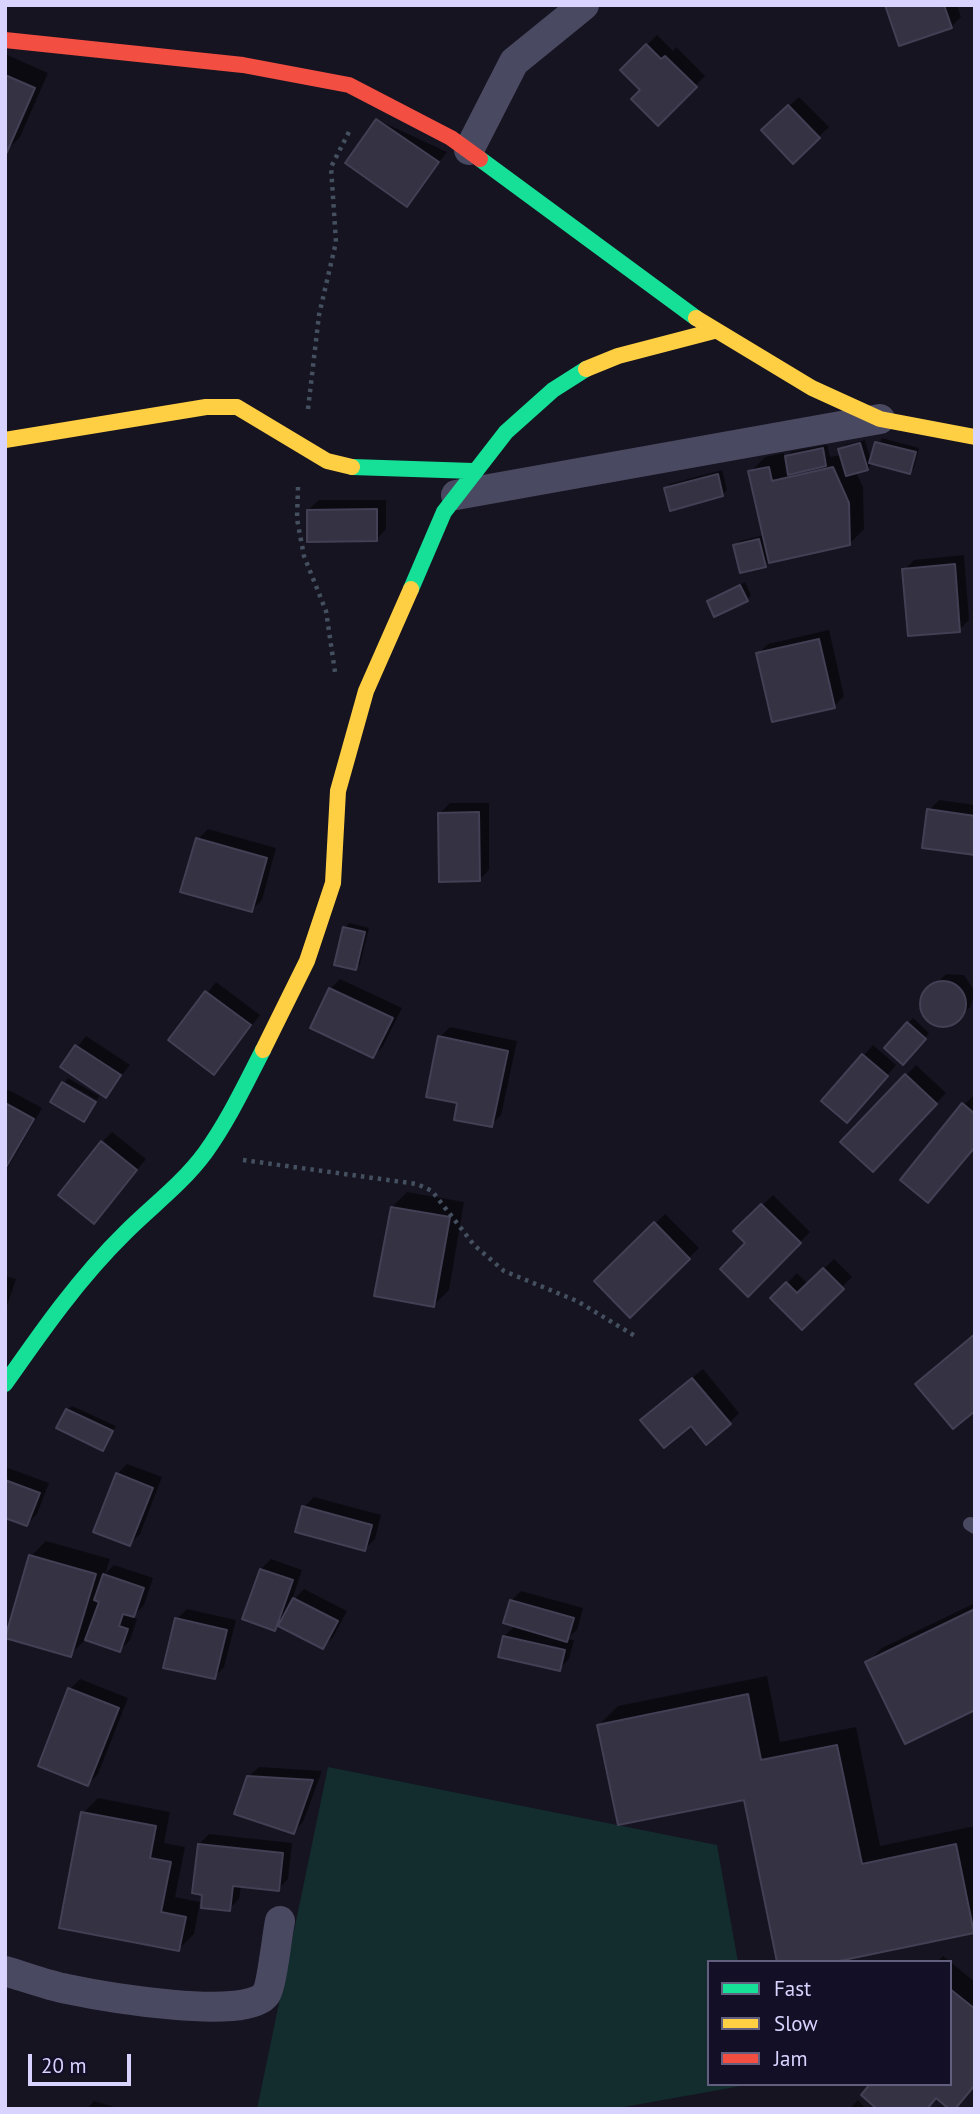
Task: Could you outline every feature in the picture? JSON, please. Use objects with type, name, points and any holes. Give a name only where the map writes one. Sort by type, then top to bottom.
[{"type":"street","points":[[469,150],[514,62],[584,5]]},
{"type":"street","points":[[5,40],[243,65],[349,85],[469,150],[714,331],[812,387],[880,419],[975,437]]},
{"type":"street","points":[[5,1384],[55,1311],[125,1233],[175,1189],[204,1154],[227,1119],[307,961],[333,883],[338,791],[366,691],[430,540],[465,483],[506,432],[544,398],[590,367],[618,356],[714,331]]},
{"type":"street","points":[[5,440],[206,407],[237,407],[327,461],[357,468],[465,483],[880,419]]},
{"type":"street","points":[[5,1971],[65,1989],[149,2002],[243,2007],[254,2004],[266,1994],[280,1921]]},
{"type":"path","points":[[336,678],[326,611],[304,556],[297,519],[297,494],[305,447],[310,378],[319,315],[336,242],[331,167],[354,121],[385,104]]},
{"type":"path","points":[[204,1154],[417,1184],[432,1191],[474,1245],[504,1271],[577,1301],[635,1336]]},
{"type":"green space","points":[[328,1767],[717,1845],[738,1960],[707,1960],[707,2086],[741,2086],[613,2109],[257,2109]]},
{"type":"building","points":[[885,5],[944,5],[952,28],[899,46]]},
{"type":"building","points":[[646,44],[661,59],[665,56],[697,87],[658,126],[631,99],[640,90],[620,70]]},
{"type":"building","points":[[5,75],[35,88],[6,154],[5,154]]},
{"type":"building","points":[[788,105],[820,138],[793,164],[761,130]]},
{"type":"building","points":[[376,119],[439,162],[407,207],[345,163]]},
{"type":"building","points":[[875,442],[916,452],[910,474],[869,463]]},
{"type":"building","points":[[860,443],[868,470],[846,476],[838,449]]},
{"type":"building","points":[[823,448],[826,466],[788,475],[785,456]]},
{"type":"building","points":[[769,467],[772,481],[833,467],[849,503],[850,545],[769,563],[748,471]]},
{"type":"building","points":[[718,474],[723,496],[670,511],[664,488]]},
{"type":"building","points":[[377,509],[377,541],[307,542],[307,510]]},
{"type":"building","points":[[759,539],[766,567],[740,573],[733,545]]},
{"type":"building","points":[[955,564],[960,632],[908,636],[902,569]]},
{"type":"building","points":[[740,585],[748,601],[714,617],[707,601]]},
{"type":"building","points":[[819,639],[835,708],[772,722],[756,653]]},
{"type":"building","points":[[927,809],[975,816],[975,855],[922,848]]},
{"type":"building","points":[[479,812],[480,881],[439,882],[438,813]]},
{"type":"building","points":[[196,838],[267,858],[252,912],[180,892]]},
{"type":"building","points":[[343,927],[365,932],[356,970],[334,965]]},
{"type":"building","points":[[943,981],[959,988],[966,1004],[959,1020],[943,1027],[927,1020],[920,1004],[927,988]]},
{"type":"building","points":[[329,988],[393,1018],[373,1058],[310,1028]]},
{"type":"building","points":[[205,991],[251,1025],[214,1075],[168,1040]]},
{"type":"building","points":[[907,1022],[926,1039],[903,1065],[884,1048]]},
{"type":"building","points":[[438,1036],[508,1051],[492,1127],[454,1120],[457,1103],[426,1097]]},
{"type":"building","points":[[75,1045],[121,1075],[106,1098],[60,1067]]},
{"type":"building","points":[[862,1054],[888,1076],[847,1123],[821,1101]]},
{"type":"building","points":[[905,1074],[937,1104],[873,1172],[840,1142]]},
{"type":"building","points":[[62,1082],[96,1102],[84,1122],[50,1102]]},
{"type":"building","points":[[5,1103],[34,1119],[5,1169]]},
{"type":"building","points":[[962,1103],[975,1114],[975,1147],[928,1203],[900,1180]]},
{"type":"building","points":[[101,1141],[137,1170],[94,1224],[58,1195]]},
{"type":"building","points":[[761,1204],[801,1243],[748,1297],[720,1269],[745,1243],[733,1231]]},
{"type":"building","points":[[391,1207],[450,1217],[434,1307],[374,1296]]},
{"type":"building","points":[[654,1222],[690,1259],[630,1318],[594,1281]]},
{"type":"building","points":[[823,1268],[844,1289],[802,1330],[770,1298],[786,1282],[797,1293]]},
{"type":"building","points":[[975,1334],[975,1411],[953,1429],[915,1384]]},
{"type":"building","points":[[692,1378],[731,1424],[706,1445],[691,1426],[664,1448],[640,1420]]},
{"type":"building","points":[[66,1409],[113,1431],[103,1451],[56,1428]]},
{"type":"building","points":[[116,1473],[153,1488],[130,1546],[93,1532]]},
{"type":"building","points":[[5,1480],[40,1493],[27,1526],[5,1518]]},
{"type":"building","points":[[302,1506],[372,1525],[365,1551],[295,1532]]},
{"type":"building","points":[[29,1555],[96,1574],[71,1657],[5,1638]]},
{"type":"building","points":[[260,1569],[293,1580],[275,1631],[242,1619]]},
{"type":"building","points":[[103,1574],[144,1588],[134,1617],[123,1614],[119,1626],[128,1629],[120,1652],[85,1640],[99,1602],[94,1600]]},
{"type":"building","points":[[293,1598],[338,1621],[323,1649],[278,1626]]},
{"type":"building","points":[[510,1600],[574,1618],[567,1642],[503,1623]]},
{"type":"building","points":[[975,1609],[975,1710],[905,1744],[865,1662]]},
{"type":"building","points":[[175,1618],[227,1630],[215,1679],[163,1668]]},
{"type":"building","points":[[503,1636],[565,1650],[560,1671],[498,1657]]},
{"type":"building","points":[[68,1688],[119,1708],[88,1786],[38,1766]]},
{"type":"building","points":[[748,1694],[761,1760],[837,1745],[862,1864],[956,1844],[974,1933],[844,1960],[777,1960],[744,1800],[618,1825],[597,1725]]},
{"type":"building","points":[[247,1776],[313,1780],[294,1834],[234,1814]]},
{"type":"building","points":[[81,1812],[156,1826],[150,1858],[171,1862],[161,1912],[186,1917],[179,1951],[59,1928]]},
{"type":"building","points":[[198,1844],[283,1853],[279,1891],[233,1886],[230,1911],[201,1908],[202,1895],[192,1893]]},
{"type":"building","points":[[952,1991],[975,2009],[975,2085],[955,2109],[949,2109],[936,2098],[927,2109],[877,2109],[861,2095],[868,2086],[952,2086]]},
{"type":"traffic: fast","points":[[480,159],[696,318]]},
{"type":"traffic: fast","points":[[411,589],[444,512],[506,432],[553,390],[586,369]]},
{"type":"traffic: fast","points":[[352,467],[473,471]]},
{"type":"traffic: fast","points":[[5,1384],[92,1268],[187,1175],[205,1153],[229,1116],[263,1050]]},
{"type":"traffic: slow","points":[[696,318],[812,388],[880,419],[975,437]]},
{"type":"traffic: slow","points":[[586,369],[618,356],[714,331]]},
{"type":"traffic: slow","points":[[5,440],[206,407],[237,407],[327,461],[352,467]]},
{"type":"traffic: slow","points":[[263,1050],[307,961],[333,883],[338,791],[366,691],[411,589]]},
{"type":"traffic: jam","points":[[5,40],[243,65],[349,85],[451,138],[480,159]]}]
